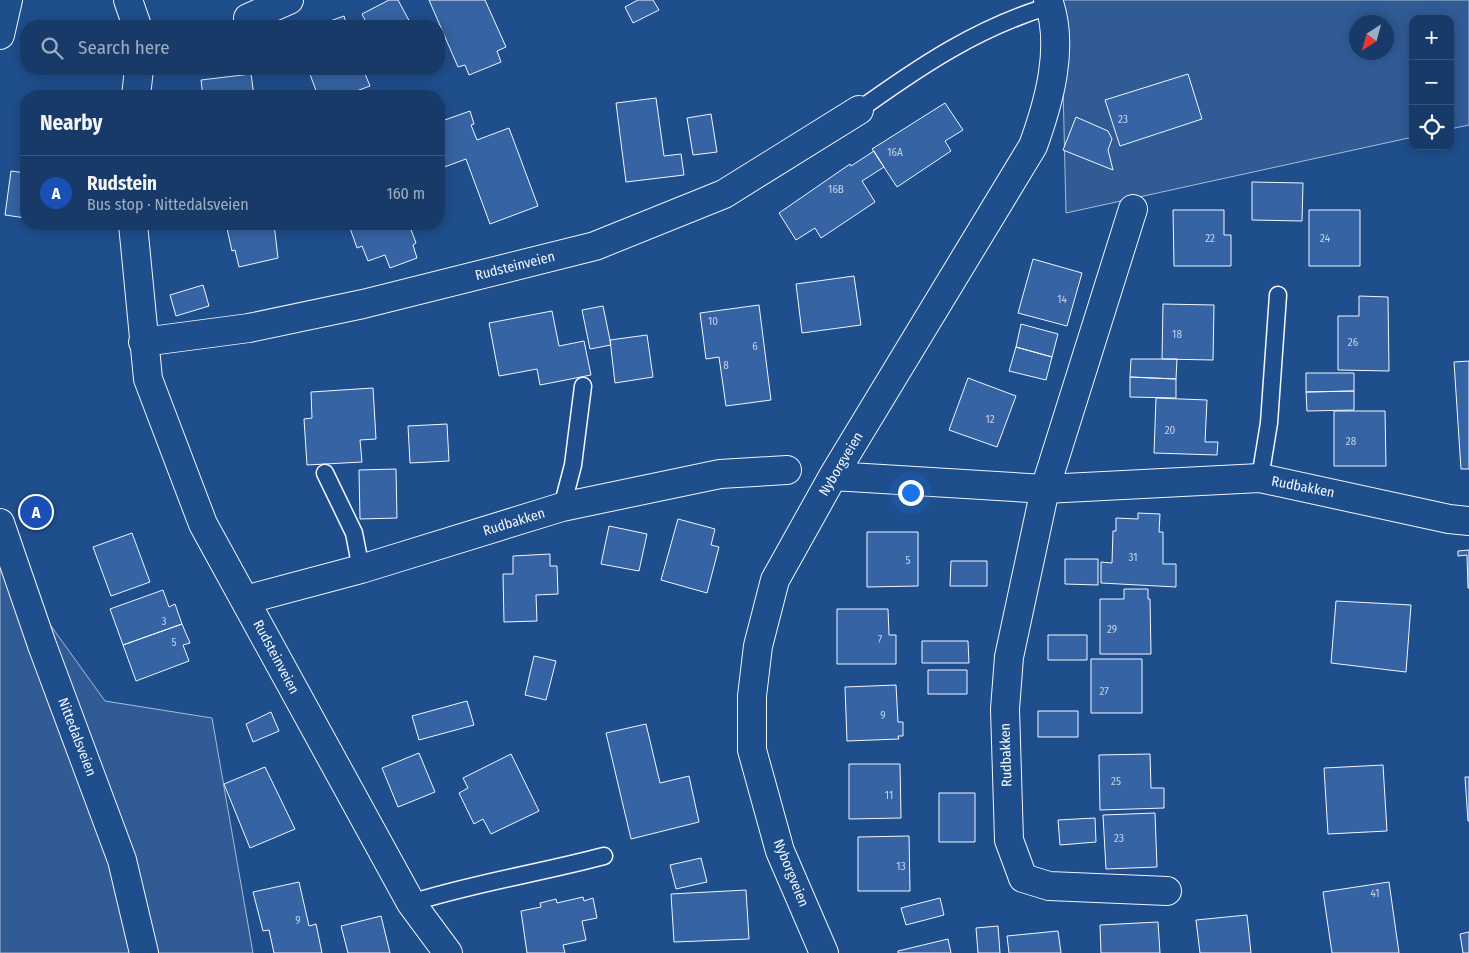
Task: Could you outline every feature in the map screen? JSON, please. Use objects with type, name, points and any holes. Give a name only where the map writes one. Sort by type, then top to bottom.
[{"type":"street","points":[[0,35],[8,0]]},
{"type":"street","points":[[128,0],[135,20]]},
{"type":"street","points":[[248,18],[289,0]]},
{"type":"street","name":"Nyborgveien","points":[[824,953],[780,851],[752,750],[752,696],[758,646],[775,580],[833,476],[1033,146],[1049,101],[1056,51],[1049,3]]},
{"type":"street","points":[[136,90],[138,75]]},
{"type":"street","name":"Rudsteinveien","points":[[143,342],[249,328],[363,304],[595,246],[724,194],[859,110]]},
{"type":"street","name":"Rudbakken","points":[[1132,209],[1045,489],[1009,657],[1005,710],[1009,840],[1023,878],[1049,886],[1167,891]]},
{"type":"street","name":"Rudsteinveien","points":[[134,230],[148,379],[178,463],[203,524],[411,903],[448,953]]},
{"type":"street","name":"Rudbakken","points":[[246,600],[361,569],[562,507],[720,474],[787,470]]},
{"type":"street","name":"Rudbakken","points":[[833,476],[1045,489],[1260,478],[1449,519],[1469,520]]},
{"type":"street","name":"Nittedalsveien","points":[[0,523],[42,645],[122,860],[144,953]]},
{"type":"lane","points":[[859,110],[920,67],[954,47],[1049,3]]},
{"type":"lane","points":[[1260,478],[1269,423],[1278,295]]},
{"type":"lane","points":[[562,507],[573,464],[584,386]]},
{"type":"lane","points":[[325,473],[354,533],[361,569]]},
{"type":"lane","points":[[411,903],[449,891],[540,873],[604,856]]},
{"type":"shaded area","points":[[1061,0],[1469,0],[1469,125],[1454,128],[1454,15],[1409,15],[1409,138],[1066,213]]},
{"type":"shaded area","points":[[0,555],[105,701],[212,718],[253,953],[0,953]]},
{"type":"building","points":[[389,0],[398,0],[409,20],[365,20],[362,14]]},
{"type":"building","points":[[429,0],[485,0],[506,47],[497,51],[501,62],[469,75],[465,65],[458,67],[445,37],[445,20],[438,20]]},
{"type":"building","points":[[638,0],[653,0],[659,10],[633,23],[625,7]]},
{"type":"building","points":[[344,16],[345,20],[333,20]]},
{"type":"building","points":[[1188,74],[1202,119],[1120,146],[1105,100]]},
{"type":"building","points":[[251,75],[253,90],[202,90],[201,80]]},
{"type":"building","points":[[310,75],[365,75],[370,86],[359,90],[316,90]]},
{"type":"building","points":[[656,98],[664,156],[681,154],[684,175],[626,182],[616,103]]},
{"type":"building","points":[[945,103],[963,130],[945,141],[951,151],[897,187],[872,149]]},
{"type":"building","points":[[470,111],[474,124],[471,125],[477,140],[509,128],[538,206],[490,224],[466,159],[445,167],[445,120]]},
{"type":"building","points":[[711,114],[717,152],[693,155],[687,118]]},
{"type":"building","points":[[1076,117],[1108,131],[1112,139],[1108,150],[1113,170],[1063,150]]},
{"type":"building","points":[[874,151],[884,167],[862,181],[875,202],[821,238],[815,228],[796,240],[779,213],[850,164],[851,166]]},
{"type":"building","points":[[11,171],[20,172],[20,217],[5,215]]},
{"type":"building","points":[[1252,182],[1303,183],[1302,221],[1252,220]]},
{"type":"building","points":[[1173,210],[1224,210],[1224,235],[1231,235],[1231,266],[1174,266]]},
{"type":"building","points":[[1309,210],[1360,210],[1360,266],[1309,266]]},
{"type":"building","points":[[227,230],[275,230],[278,258],[239,267],[235,250],[232,251]]},
{"type":"building","points":[[351,230],[411,230],[416,243],[413,245],[417,258],[390,268],[385,255],[368,261],[362,246],[357,248]]},
{"type":"building","points":[[1033,259],[1082,273],[1067,326],[1018,313]]},
{"type":"building","points":[[854,276],[861,325],[802,333],[796,284]]},
{"type":"building","points":[[203,285],[209,306],[176,316],[170,295]]},
{"type":"building","points":[[1359,296],[1388,297],[1389,371],[1338,370],[1338,316],[1359,316]]},
{"type":"building","points":[[1163,304],[1214,305],[1213,360],[1162,359]]},
{"type":"building","points":[[759,305],[771,400],[726,406],[719,357],[706,359],[700,313]]},
{"type":"building","points":[[603,306],[611,345],[590,349],[582,310]]},
{"type":"building","points":[[552,311],[559,346],[584,341],[591,375],[540,385],[537,369],[499,376],[489,323]]},
{"type":"building","points":[[1021,324],[1058,334],[1052,357],[1016,347]]},
{"type":"building","points":[[647,335],[653,377],[615,383],[610,340]]},
{"type":"building","points":[[1016,347],[1052,357],[1046,380],[1009,371]]},
{"type":"building","points":[[1131,359],[1177,359],[1176,379],[1130,377]]},
{"type":"building","points":[[1469,361],[1469,469],[1461,469],[1454,362]]},
{"type":"building","points":[[1306,373],[1354,373],[1354,391],[1306,392]]},
{"type":"building","points":[[1130,377],[1176,379],[1176,398],[1130,397]]},
{"type":"building","points":[[968,378],[1016,396],[997,447],[949,430]]},
{"type":"building","points":[[373,388],[376,439],[360,440],[362,462],[307,465],[304,419],[312,418],[311,392]]},
{"type":"building","points":[[1354,391],[1354,410],[1307,411],[1306,392]]},
{"type":"building","points":[[1156,398],[1207,400],[1205,442],[1218,442],[1217,455],[1154,453]]},
{"type":"building","points":[[1334,411],[1385,411],[1386,466],[1334,466]]},
{"type":"building","points":[[447,424],[449,461],[410,463],[408,426]]},
{"type":"building","points":[[396,469],[397,518],[360,519],[359,470]]},
{"type":"building","points":[[1138,513],[1160,514],[1159,532],[1163,532],[1163,564],[1176,564],[1176,587],[1101,583],[1101,562],[1112,563],[1113,531],[1116,531],[1116,518],[1138,519]]},
{"type":"building","points":[[678,519],[715,529],[711,545],[719,547],[707,593],[661,580]]},
{"type":"building","points":[[609,526],[647,534],[639,571],[601,564]]},
{"type":"building","points":[[867,532],[918,532],[918,586],[867,587]]},
{"type":"building","points":[[132,533],[150,582],[111,596],[93,547]]},
{"type":"building","points":[[1469,550],[1468,588],[1467,555],[1458,556],[1458,551]]},
{"type":"building","points":[[550,554],[550,566],[557,566],[558,594],[536,595],[537,621],[504,622],[503,574],[513,574],[513,556]]},
{"type":"building","points":[[1065,559],[1098,559],[1098,585],[1065,584]]},
{"type":"building","points":[[951,561],[987,561],[987,586],[950,586]]},
{"type":"building","points":[[1124,589],[1148,589],[1148,599],[1150,599],[1151,654],[1100,654],[1100,599],[1124,599]]},
{"type":"building","points":[[163,590],[169,607],[175,604],[182,624],[123,645],[110,609]]},
{"type":"building","points":[[1336,601],[1411,605],[1406,672],[1331,663]]},
{"type":"building","points":[[837,609],[888,609],[889,635],[896,635],[896,664],[837,664]]},
{"type":"building","points":[[182,624],[190,643],[183,645],[189,661],[136,681],[123,645]]},
{"type":"building","points":[[1048,635],[1087,635],[1087,660],[1048,660]]},
{"type":"building","points":[[922,641],[968,641],[969,663],[922,663]]},
{"type":"building","points":[[534,656],[556,661],[546,700],[525,695]]},
{"type":"building","points":[[1091,659],[1142,659],[1142,713],[1091,713]]},
{"type":"building","points":[[928,670],[967,670],[967,694],[928,694]]},
{"type":"building","points":[[896,685],[898,722],[903,722],[903,736],[898,736],[899,739],[847,741],[845,687]]},
{"type":"building","points":[[467,701],[474,725],[419,740],[412,716]]},
{"type":"building","points":[[1038,711],[1078,711],[1078,737],[1038,737]]},
{"type":"building","points":[[271,712],[279,731],[253,742],[246,724]]},
{"type":"building","points":[[646,724],[660,783],[689,776],[699,822],[631,839],[606,733]]},
{"type":"building","points":[[419,753],[435,792],[398,807],[382,768]]},
{"type":"building","points":[[511,754],[539,811],[491,834],[483,819],[474,824],[459,793],[468,788],[463,778]]},
{"type":"building","points":[[1150,754],[1151,788],[1164,788],[1164,808],[1100,810],[1099,755]]},
{"type":"building","points":[[849,764],[900,764],[901,818],[849,819]]},
{"type":"building","points":[[1383,765],[1387,831],[1328,834],[1324,768]]},
{"type":"building","points":[[265,767],[295,829],[250,848],[224,784]]},
{"type":"building","points":[[1465,777],[1469,777],[1469,821],[1468,821]]},
{"type":"building","points":[[939,793],[975,793],[975,842],[939,842]]},
{"type":"building","points":[[1155,813],[1157,867],[1106,869],[1103,815]]},
{"type":"building","points":[[1095,818],[1096,842],[1060,845],[1058,820]]},
{"type":"building","points":[[909,836],[910,891],[858,891],[858,837]]},
{"type":"building","points":[[701,858],[707,882],[676,889],[670,865]]},
{"type":"building","points":[[299,882],[309,926],[316,924],[322,953],[274,953],[269,930],[263,931],[253,892]]},
{"type":"building","points":[[1389,882],[1399,953],[1332,953],[1323,892]]},
{"type":"building","points":[[746,890],[749,939],[674,942],[671,894]]},
{"type":"building","points":[[583,897],[584,901],[593,898],[597,918],[582,921],[586,940],[563,945],[565,953],[527,953],[521,911],[541,907],[540,903],[556,899],[557,903]]},
{"type":"building","points":[[940,898],[944,915],[906,925],[901,908]]},
{"type":"building","points":[[1247,915],[1251,953],[1200,953],[1196,920]]},
{"type":"building","points":[[381,916],[390,953],[348,953],[341,926]]},
{"type":"building","points":[[1158,922],[1160,953],[1101,953],[1100,925]]},
{"type":"building","points":[[998,926],[1000,953],[978,953],[976,928]]},
{"type":"building","points":[[1058,931],[1061,953],[1009,953],[1007,936]]},
{"type":"building","points":[[1469,932],[1469,953],[1463,953],[1460,934]]},
{"type":"building","points":[[948,939],[951,953],[898,953],[898,951]]},
{"type":"place","name":"Rudstein","points":[[36,512]]}]
